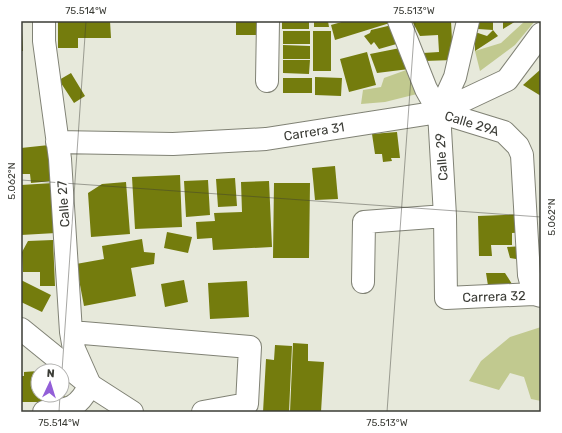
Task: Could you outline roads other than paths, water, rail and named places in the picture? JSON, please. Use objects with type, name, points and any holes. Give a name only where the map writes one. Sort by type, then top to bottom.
[{"type":"street","name":"Calle 27","points":[[44,21],[44,41],[60,159],[71,332],[74,349],[90,385]]},
{"type":"street","points":[[267,80],[268,21]]},
{"type":"street","points":[[399,21],[426,89],[439,112]]},
{"type":"street","name":"Calle 29","points":[[446,298],[445,216],[439,112],[455,77],[468,21]]},
{"type":"street","name":"Carrera 31","points":[[57,142],[173,144],[266,139],[439,112],[507,80],[541,34]]},
{"type":"street","name":"Calle 29A","points":[[439,112],[504,132],[518,146],[522,155],[529,275],[538,295]]},
{"type":"street","points":[[363,282],[364,222],[445,216]]},
{"type":"street","name":"Carrera 32","points":[[446,298],[538,295]]},
{"type":"street","points":[[71,332],[250,347],[247,404],[203,412]]},
{"type":"street","points":[[24,333],[90,385],[128,411]]},
{"type":"street","points":[[44,412],[65,410],[75,406],[83,399],[90,385]]}]
